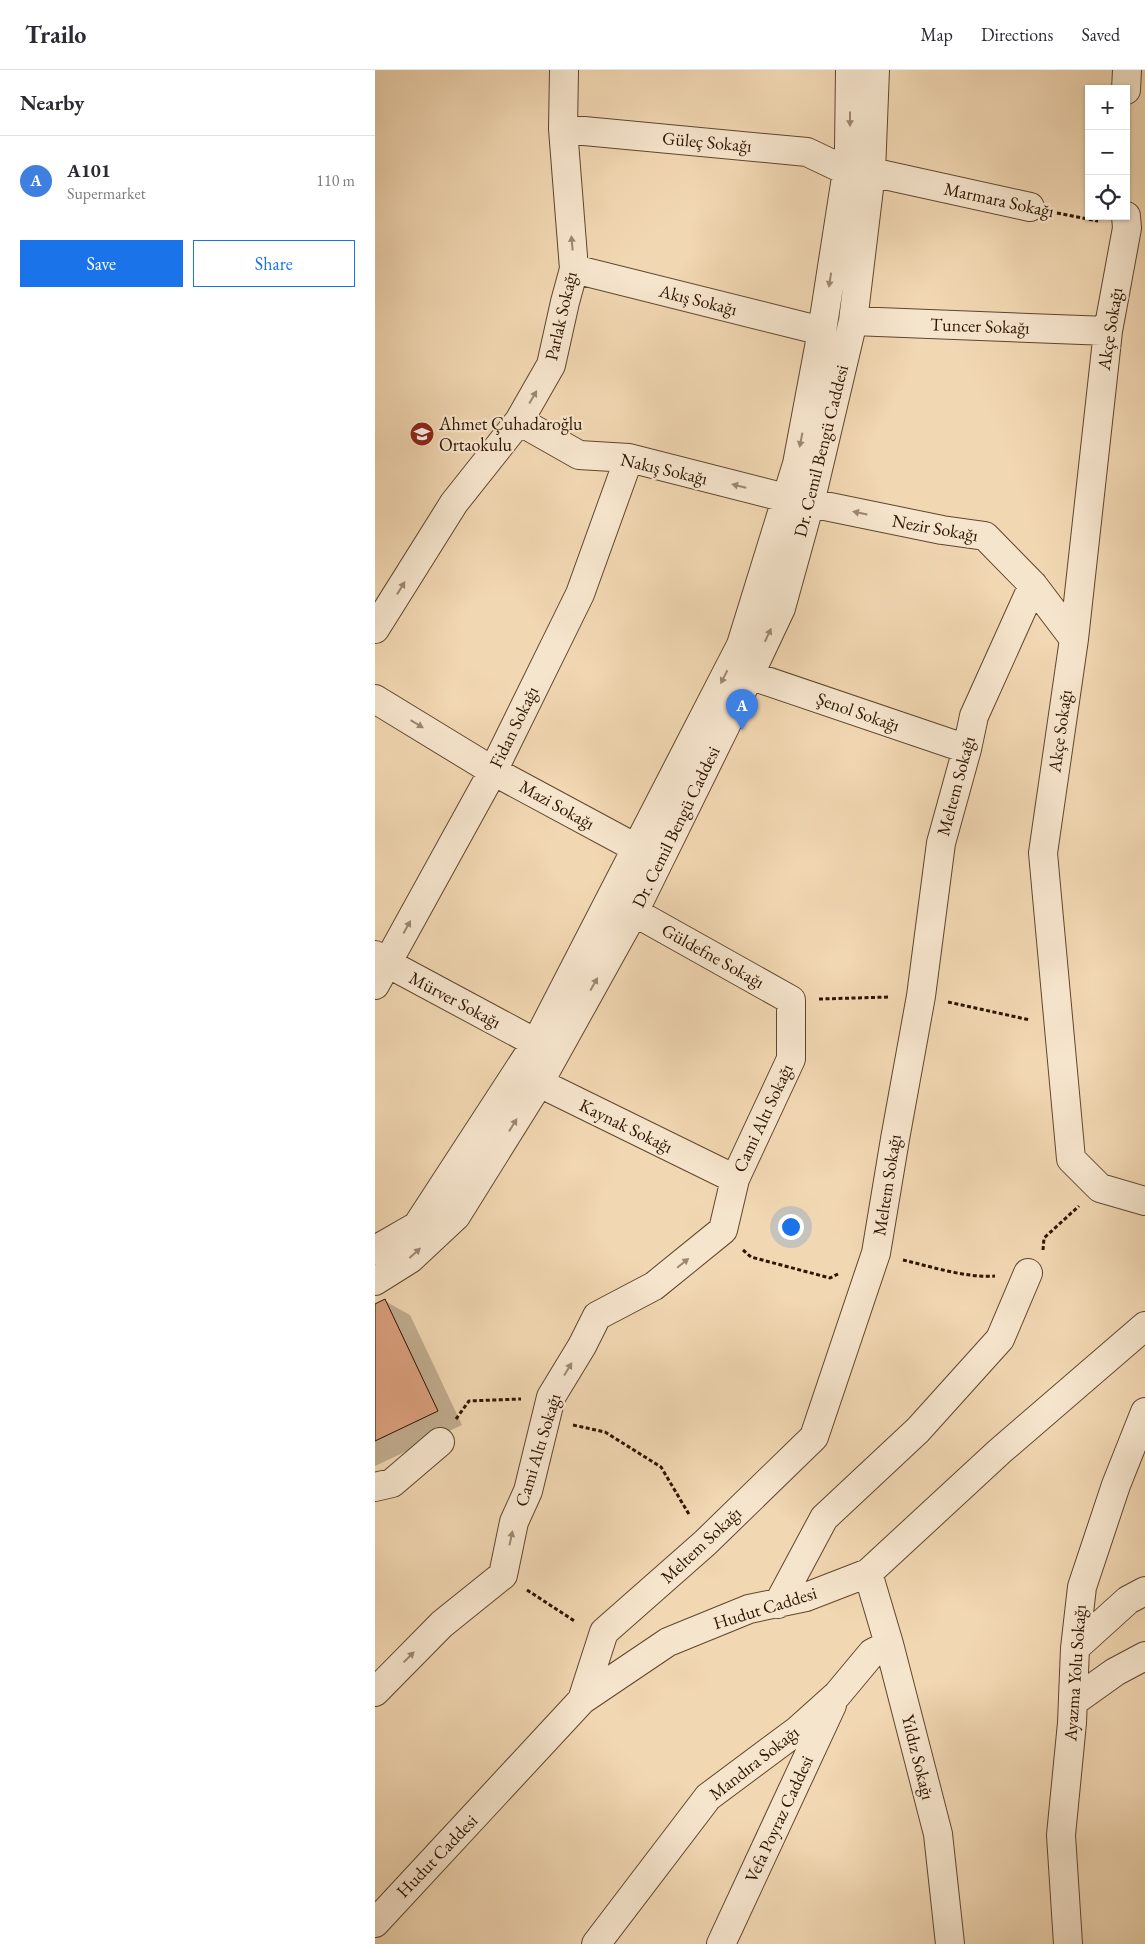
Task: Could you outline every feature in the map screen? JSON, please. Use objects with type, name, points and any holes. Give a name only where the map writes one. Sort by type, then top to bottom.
[{"type":"street","name":"Parlak Sokağı","points":[[375,630],[454,503],[519,421],[551,365],[574,269],[563,129],[564,70]]},
{"type":"street","name":"Dr. Cemil Bengü Caddesi","points":[[375,1280],[410,1259],[456,1216],[528,1077],[536,1042],[741,645],[798,501],[853,321],[859,171],[849,148],[850,70]]},
{"type":"street","name":"Dr. Cemil Bengü Caddesi","points":[[375,1250],[417,1226],[528,1077],[634,912],[781,608],[798,501],[797,464],[822,331],[859,171],[875,70]]},
{"type":"street","points":[[1126,85],[1127,70]]},
{"type":"street","name":"Güleç Sokağı","points":[[563,129],[807,152],[859,171]]},
{"type":"street","name":"Marmara Sokağı","points":[[859,171],[1030,206]]},
{"type":"street","name":"Akçe Sokağı","points":[[1099,1188],[1071,1159],[1043,852],[1074,639],[1108,331],[1127,222]]},
{"type":"street","name":"Akış Sokağı","points":[[574,269],[822,331]]},
{"type":"street","name":"Tuncer Sokağı","points":[[853,321],[1108,331]]},
{"type":"street","name":"Nakış Sokağı","points":[[519,421],[579,455],[629,458],[798,501]]},
{"type":"street","name":"Fidan Sokağı","points":[[379,968],[493,771],[579,594],[629,458]]},
{"type":"street","name":"Nezir Sokağı","points":[[798,501],[942,530],[985,536],[1033,585],[1074,639]]},
{"type":"street","name":"Meltem Sokağı","points":[[604,1632],[705,1543],[814,1437],[876,1253],[921,996],[941,843],[967,750],[974,716],[1033,585]]},
{"type":"street","name":"Şenol Sokağı","points":[[749,675],[967,750]]},
{"type":"street","name":"Mazi Sokağı","points":[[375,699],[493,771],[636,848]]},
{"type":"street","name":"Güldefne Sokağı","points":[[634,912],[791,1000]]},
{"type":"street","name":"Mürver Sokağı","points":[[379,968],[536,1042]]},
{"type":"street","name":"Cami Altı Sokağı","points":[[503,1575],[514,1522],[528,1492],[548,1408],[597,1316],[654,1286],[723,1230],[735,1179],[791,1059],[791,1000]]},
{"type":"street","name":"Kaynak Sokağı","points":[[528,1077],[735,1179]]},
{"type":"street","points":[[1099,1188],[1145,1201]]},
{"type":"street","points":[[778,1604],[824,1518],[918,1430],[1000,1339],[1028,1273]]},
{"type":"street","name":"Hudut Caddesi","points":[[376,1920],[582,1700],[667,1642],[749,1609],[806,1597],[868,1573],[1000,1451],[1145,1326]]},
{"type":"street","name":"Ayazma Yolu Sokağı","points":[[1068,1944],[1061,1835],[1073,1702],[1075,1648],[1082,1587],[1116,1485],[1145,1412]]},
{"type":"street","points":[[375,1487],[392,1483],[440,1442]]},
{"type":"street","name":"Yıldız Sokağı","points":[[868,1573],[889,1644],[938,1834],[950,1944]]},
{"type":"street","points":[[375,1692],[442,1624],[503,1575]]},
{"type":"street","points":[[1075,1648],[1128,1600],[1145,1591]]},
{"type":"street","points":[[582,1700],[604,1632]]},
{"type":"street","name":"Mandıra Sokağı","points":[[595,1944],[708,1797],[798,1730],[837,1695],[872,1653],[889,1644]]},
{"type":"street","points":[[1073,1702],[1115,1672],[1145,1656]]},
{"type":"street","name":"Vefa Poyraz Caddesi","points":[[721,1944],[837,1695]]},
{"type":"path","name":"Marmara Sokağı","points":[[1030,206],[1127,222]]},
{"type":"path","points":[[723,1230],[751,1257],[831,1278],[876,1253],[944,1270],[985,1277],[1028,1273],[1042,1256],[1044,1238],[1099,1188]]},
{"type":"path","points":[[440,1442],[469,1401],[548,1408],[605,1432],[661,1467],[705,1543]]},
{"type":"path","points":[[503,1575],[575,1622],[604,1632]]},
{"type":"building","points":[[385,1299],[438,1411],[375,1441],[375,1304]]},
{"type":"place","name":"Ahmet Çuhadaroğlu Ortaokulu","points":[[422,434]]},
{"type":"place","name":"A101","points":[[742,730]]}]
